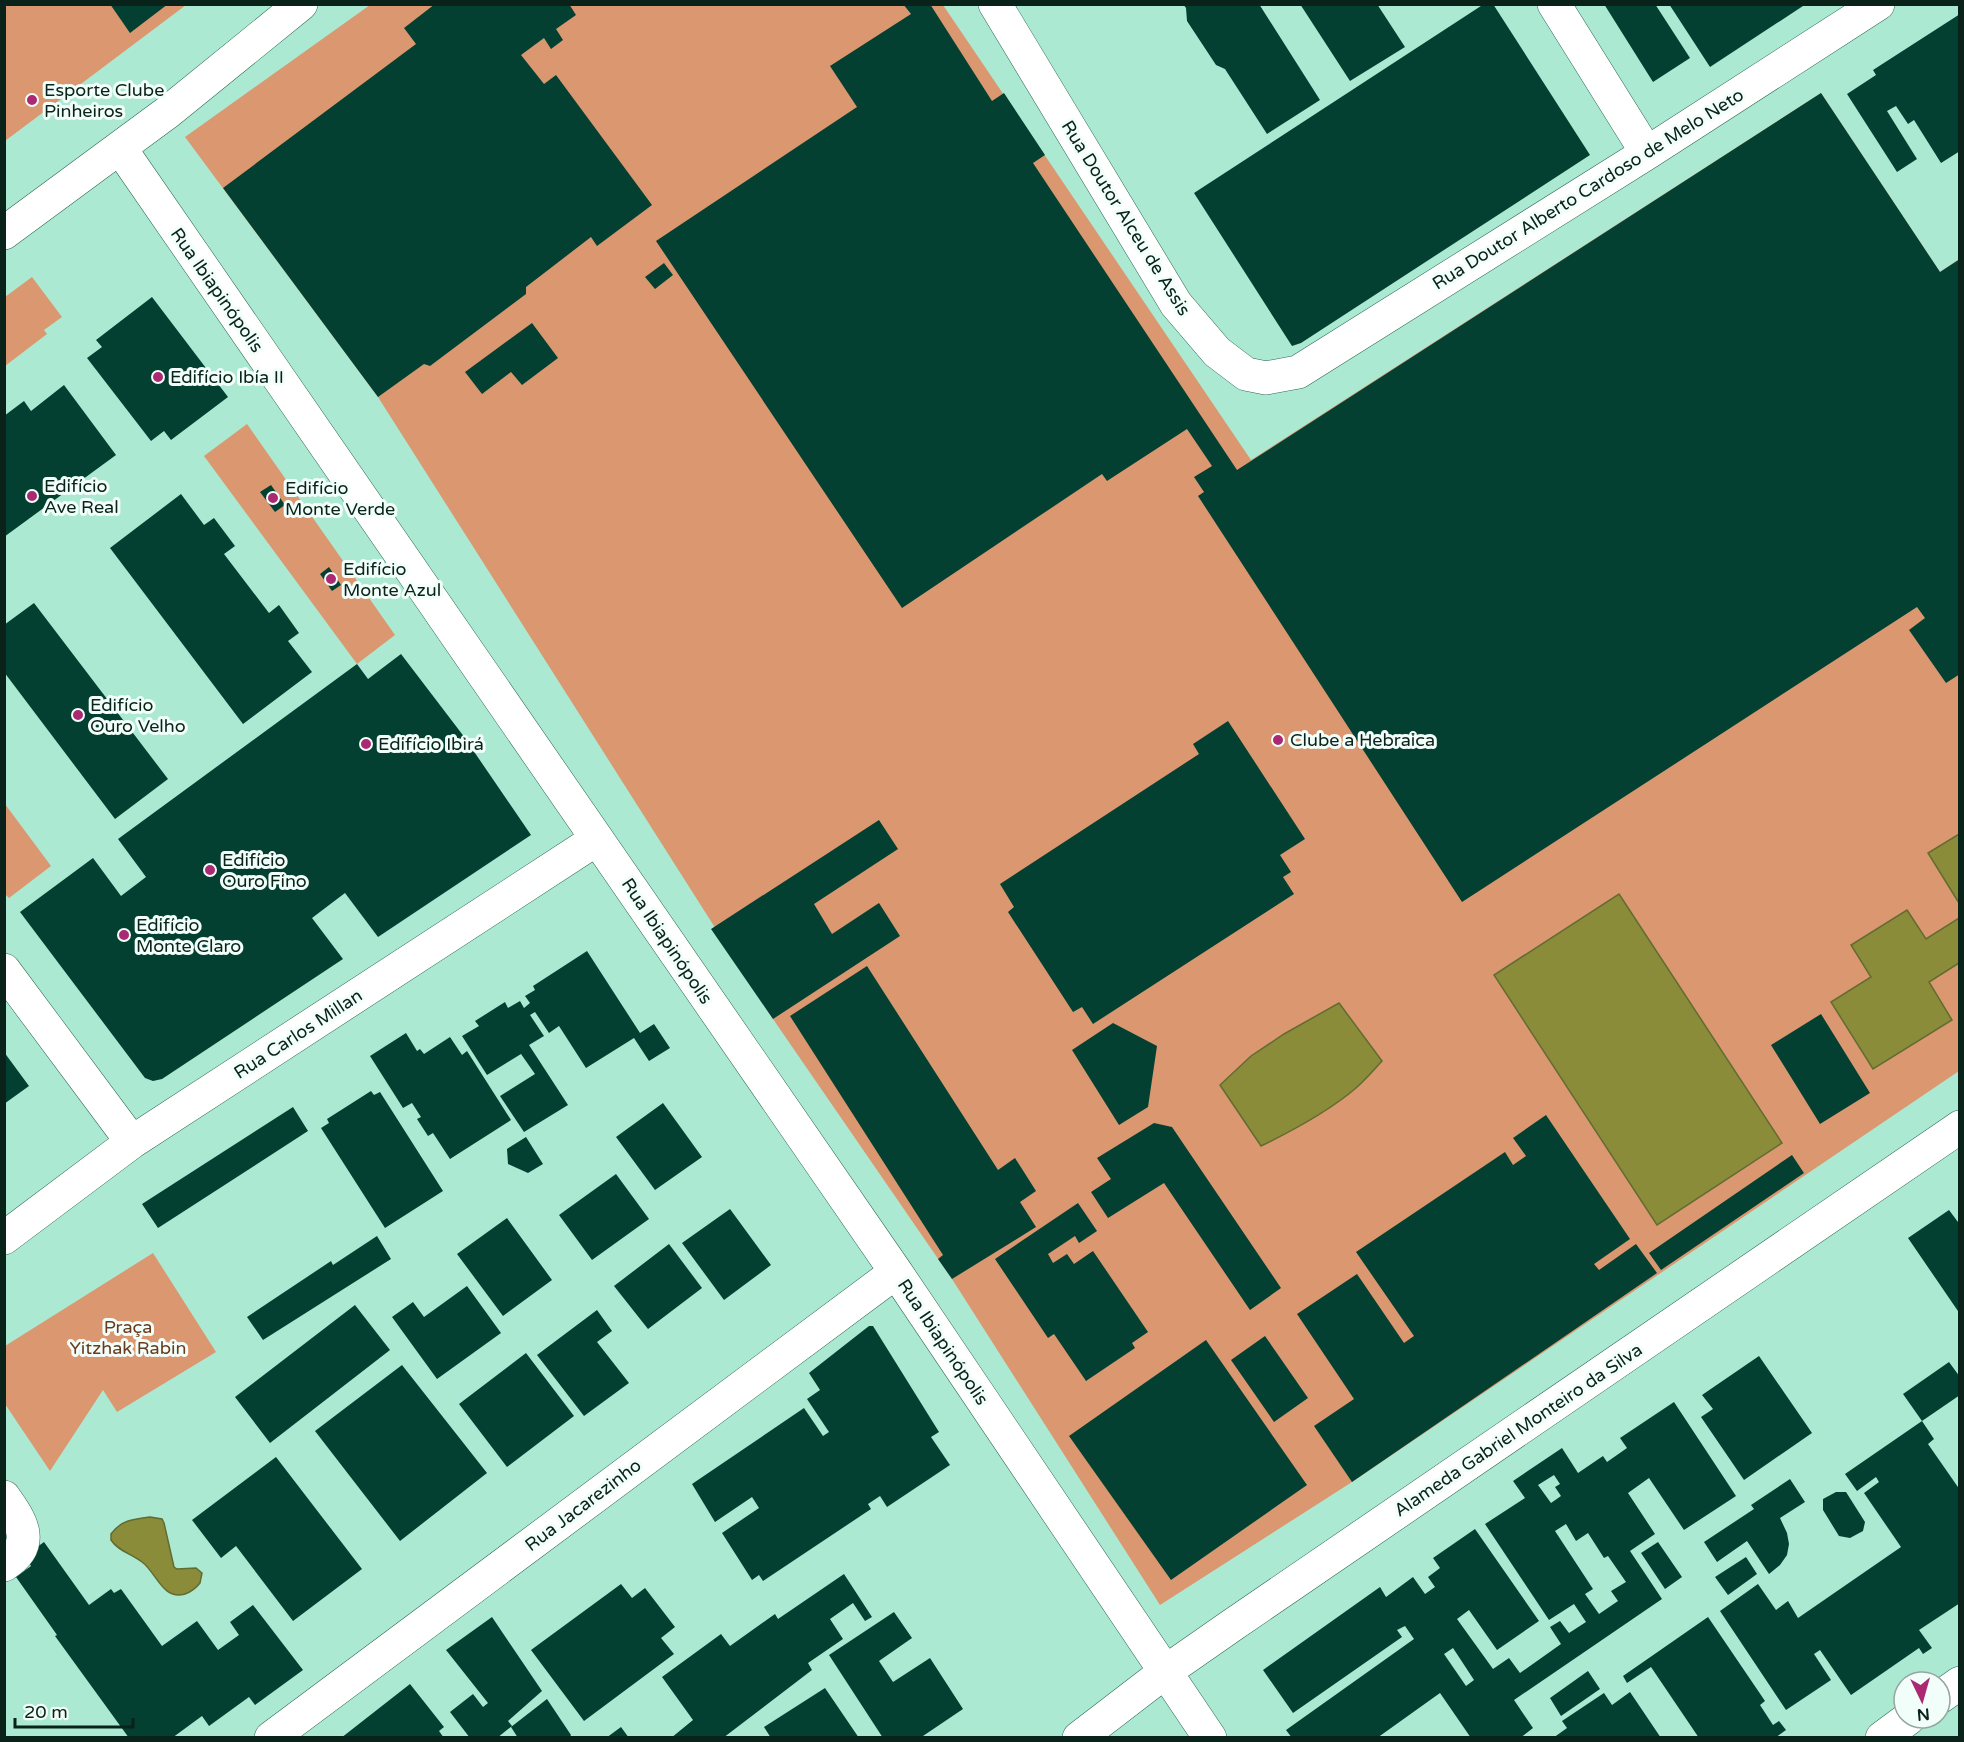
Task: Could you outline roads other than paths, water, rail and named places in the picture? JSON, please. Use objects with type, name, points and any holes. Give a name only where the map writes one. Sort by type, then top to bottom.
[{"type":"street","points":[[4,233],[168,112],[302,4]]},
{"type":"street","name":"Rua Doutor Alceu de Assis","points":[[995,4],[1176,304],[1217,352],[1246,374],[1266,378],[1298,372]]},
{"type":"street","points":[[1554,4],[1647,153]]},
{"type":"street","name":"Rua Doutor Alberto Cardoso de Melo Neto","points":[[1298,372],[1647,153],[1878,4]]},
{"type":"street","name":"Rua Ibiapinópolis","points":[[120,148],[896,1272],[1210,1737]]},
{"type":"street","name":"Rua Carlos Millan","points":[[4,1238],[132,1143],[597,839]]},
{"type":"street","points":[[4,970],[132,1143]]},
{"type":"street","name":"Alameda Gabriel Monteiro da Silva","points":[[1080,1737],[1165,1672],[1959,1127]]},
{"type":"street","name":"Rua Jacarezinho","points":[[271,1737],[896,1272]]},
{"type":"street","points":[[4,1497],[21,1522],[23,1542],[15,1558],[4,1565]]},
{"type":"place","name":"Esporte Clube Pinheiros","points":[[32,100]]},
{"type":"place","name":"Edifício Ibía II","points":[[158,377]]},
{"type":"place","name":"Edifício Ave Real","points":[[32,496]]},
{"type":"place","name":"Edifício Monte Verde","points":[[273,498]]},
{"type":"place","name":"Edifício Monte Azul","points":[[331,579]]},
{"type":"place","name":"Edifício Ouro Velho","points":[[78,715]]},
{"type":"place","name":"Clube a Hebraica","points":[[1278,740]]},
{"type":"place","name":"Edifício Ibirá","points":[[366,744]]},
{"type":"place","name":"Edifício Ouro Fino","points":[[210,870]]},
{"type":"place","name":"Edifício Monte Claro","points":[[124,935]]},
{"type":"park label","name":"Praça Yitzhak Rabin","points":[[128,1337]]}]
